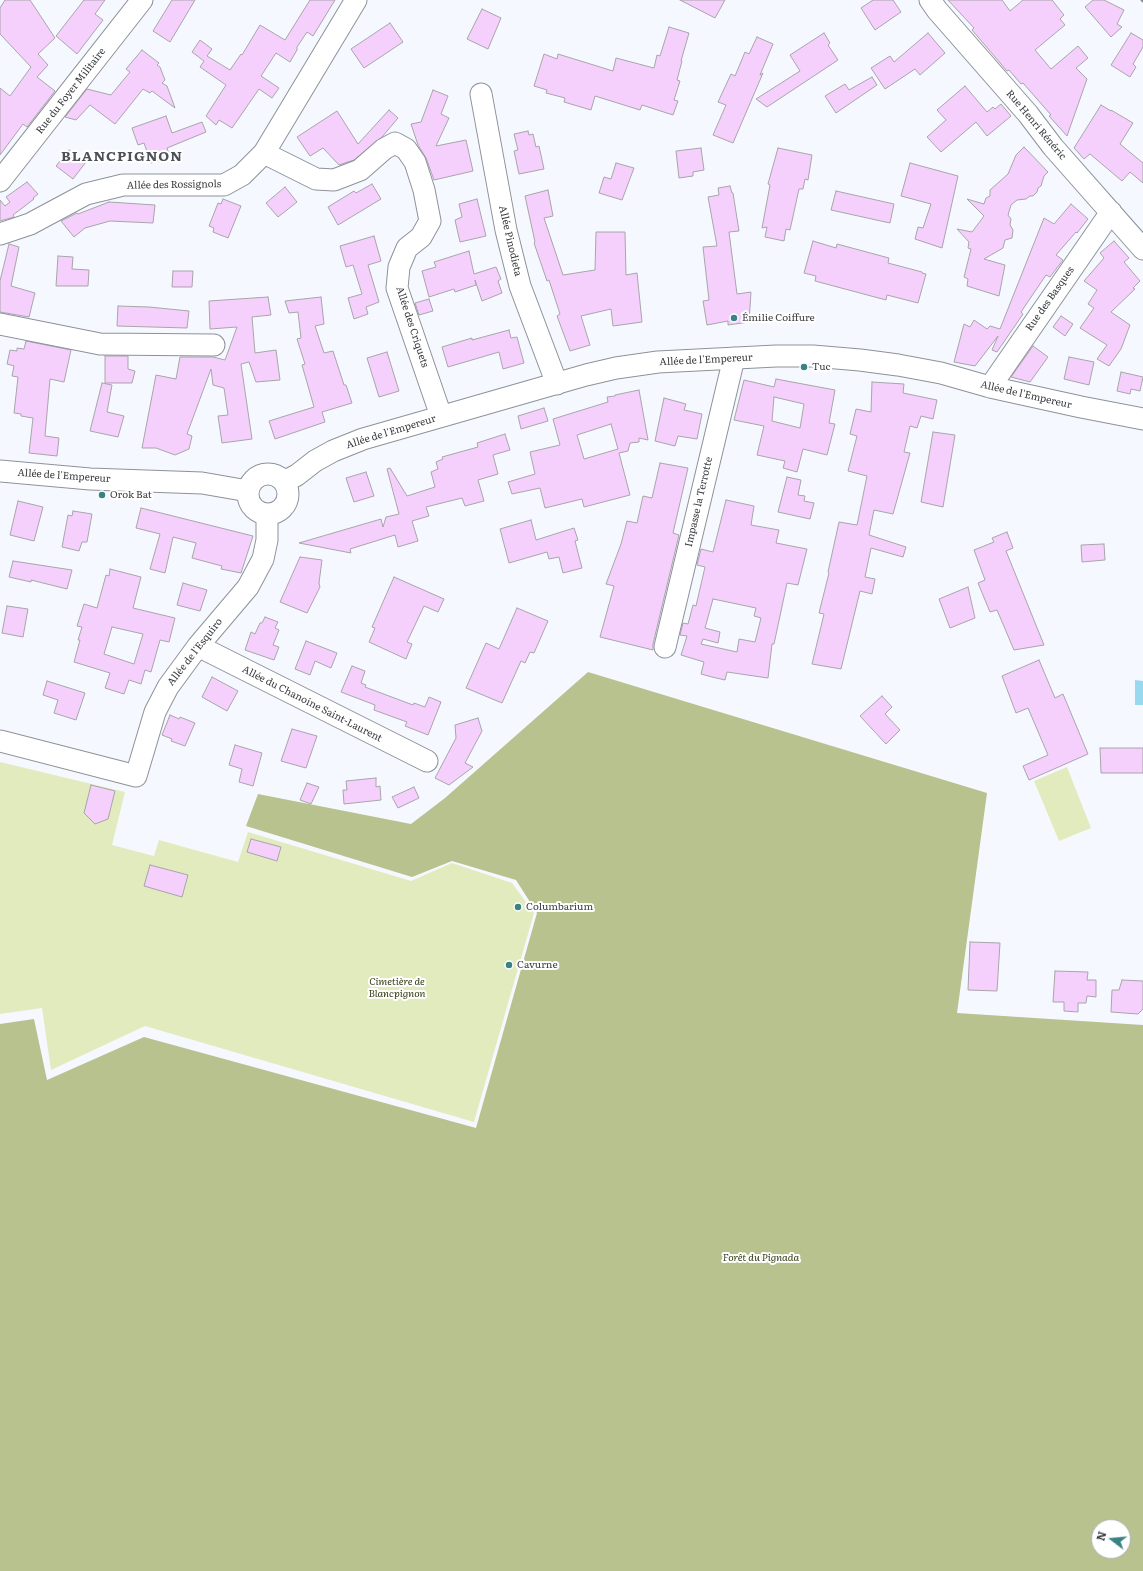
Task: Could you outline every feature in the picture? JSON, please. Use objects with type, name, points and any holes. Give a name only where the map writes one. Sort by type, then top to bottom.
[{"type":"street","name":"Rue du Foyer Militaire","points":[[0,181],[142,0]]},
{"type":"street","name":"Allée des Rossignols","points":[[0,234],[30,224],[86,194],[123,185],[224,185],[242,175],[264,153],[356,0]]},
{"type":"street","name":"Rue Henri Rénéric","points":[[930,0],[1028,114],[1053,147],[1143,248]]},
{"type":"street","name":"Allée Pinodieta","points":[[481,94],[506,230],[520,286],[556,384]]},
{"type":"street","name":"Allée des Criquets","points":[[264,153],[316,179],[334,180],[360,170],[384,149],[395,143],[406,148],[416,162],[424,190],[430,221],[421,237],[407,248],[399,267],[397,288],[442,416]]},
{"type":"street","name":"Rue des Basques","points":[[990,387],[1111,212]]},
{"type":"street","points":[[0,324],[100,344],[214,345]]},
{"type":"street","name":"Allée de l'Empereur","points":[[284,482],[333,451],[364,439],[616,368],[658,362],[813,356],[860,360],[934,372],[990,387],[1081,408],[1143,419]]},
{"type":"street","name":"Impasse la Terrotte","points":[[665,647],[734,358]]},
{"type":"street","name":"Allée de l'Empereur","points":[[0,472],[90,479],[202,483],[248,491]]},
{"type":"street","points":[[267,474],[276,476],[284,482],[288,490],[287,499],[283,508],[276,513],[266,515],[258,512],[252,507],[248,500],[248,491],[251,482],[258,476],[267,474]]},
{"type":"street","name":"Allée de l'Esquiro","points":[[0,741],[136,776],[155,712],[168,687],[198,646],[250,583],[262,559],[267,540],[266,515]]},
{"type":"street","name":"Allée du Chanoine Saint-Laurent","points":[[198,646],[427,761]]},
{"type":"green space","name":"Forêt du Pignada","points":[[588,672],[987,793],[957,1013],[1143,1025],[1143,1571],[0,1571],[0,1024],[34,1019],[47,1080],[144,1037],[476,1128],[537,913],[516,880],[452,861],[412,877],[246,826],[258,794],[411,824],[445,798]]},
{"type":"green space","name":"Cimetière de Blancpignon","points":[[0,762],[125,792],[112,845],[154,856],[159,840],[238,862],[248,832],[411,881],[452,863],[512,883],[534,913],[474,1122],[145,1026],[51,1070],[42,1008],[0,1014]]},
{"type":"green space","points":[[1067,767],[1091,828],[1059,841],[1034,781]]},
{"type":"water","points":[[1135,680],[1143,681],[1143,705],[1135,705]]},
{"type":"building","points":[[5,0],[30,0],[55,38],[38,54],[48,65],[37,77],[55,91],[27,127],[23,124],[0,155],[0,88],[10,96],[31,67],[0,34],[0,8]]},
{"type":"building","points":[[84,0],[105,0],[95,14],[103,20],[77,54],[56,36]]},
{"type":"building","points":[[172,0],[195,0],[170,42],[153,31]]},
{"type":"building","points":[[310,0],[335,0],[313,36],[307,32],[297,47],[297,50],[290,62],[276,53],[261,76],[279,88],[272,98],[259,89],[232,128],[219,120],[216,125],[206,116],[226,85],[200,67],[204,61],[192,52],[200,40],[212,49],[207,56],[230,70],[241,54],[242,55],[260,25],[285,40]]},
{"type":"building","points":[[680,0],[725,0],[715,18]]},
{"type":"building","points":[[873,0],[893,0],[901,12],[875,30],[861,8]]},
{"type":"building","points":[[948,0],[1002,0],[1010,11],[1023,0],[1052,0],[1064,15],[1060,19],[1065,25],[1035,50],[1051,69],[1078,46],[1088,58],[1076,68],[1087,79],[1067,136],[1023,83],[1021,84],[1009,70],[1007,71],[972,30],[974,28]]},
{"type":"building","points":[[1093,0],[1104,0],[1124,10],[1117,24],[1122,27],[1111,37],[1085,7]]},
{"type":"building","points":[[482,9],[501,18],[488,49],[467,39]]},
{"type":"building","points":[[390,23],[403,42],[364,68],[351,49]]},
{"type":"building","points":[[669,27],[689,33],[677,80],[680,81],[674,100],[678,101],[673,115],[642,105],[640,110],[595,96],[591,110],[564,102],[565,98],[546,93],[547,90],[534,86],[544,54],[557,59],[558,54],[613,71],[616,58],[654,68],[657,55],[660,56]]},
{"type":"building","points":[[824,33],[830,43],[828,45],[838,60],[767,107],[756,99],[800,71],[790,55]]},
{"type":"building","points":[[928,33],[945,53],[920,75],[915,69],[885,89],[871,68],[890,56],[894,62]]},
{"type":"building","points":[[1131,33],[1143,40],[1143,47],[1133,64],[1136,67],[1130,77],[1111,65]]},
{"type":"building","points":[[757,37],[773,44],[760,75],[763,73],[733,143],[713,135],[726,105],[718,102],[731,74],[735,76],[745,52],[749,54]]},
{"type":"building","points":[[142,50],[159,63],[157,65],[160,67],[165,80],[162,83],[167,86],[175,108],[152,91],[150,93],[143,89],[115,124],[90,105],[76,120],[65,117],[87,89],[111,95],[130,72],[126,69]]},
{"type":"building","points":[[872,77],[877,85],[836,113],[825,96],[845,84],[849,90]]},
{"type":"building","points":[[965,86],[987,112],[993,107],[995,109],[1001,104],[1011,116],[987,136],[976,122],[941,152],[927,137],[946,120],[937,110]]},
{"type":"building","points":[[433,90],[448,96],[441,114],[449,118],[436,146],[466,140],[473,171],[434,180],[426,158],[418,145],[411,124],[421,122]]},
{"type":"building","points":[[1101,105],[1133,123],[1120,144],[1143,163],[1143,183],[1130,172],[1122,181],[1090,154],[1084,159],[1074,148]]},
{"type":"building","points":[[389,110],[398,118],[382,137],[354,160],[339,165],[323,148],[310,156],[297,137],[337,111],[358,144]]},
{"type":"building","points":[[166,116],[172,133],[202,122],[206,132],[167,148],[170,157],[151,163],[144,143],[138,145],[132,128]]},
{"type":"building","points":[[528,131],[529,135],[533,134],[536,147],[539,146],[544,169],[519,174],[514,151],[518,150],[514,134]]},
{"type":"building","points":[[1024,147],[1048,172],[1044,176],[1041,186],[1033,196],[1026,199],[1017,200],[1011,205],[1008,215],[1011,219],[1010,225],[1013,230],[1012,238],[1005,240],[1003,248],[984,259],[1005,265],[999,296],[967,286],[968,279],[964,277],[971,249],[968,248],[969,242],[957,229],[972,232],[984,216],[967,199],[984,204],[986,198],[990,196],[990,190],[1008,174],[1016,155]]},
{"type":"building","points":[[701,148],[704,170],[693,172],[693,176],[679,178],[676,151]]},
{"type":"building","points":[[778,148],[812,155],[808,180],[805,179],[803,189],[799,189],[790,230],[786,229],[784,241],[765,237],[767,227],[762,228],[770,185],[768,184]]},
{"type":"building","points":[[69,150],[86,162],[73,179],[56,166]]},
{"type":"building","points":[[616,163],[634,168],[622,200],[599,193],[604,177],[611,179]]},
{"type":"building","points":[[910,163],[958,176],[942,248],[915,239],[918,227],[923,228],[931,204],[901,196]]},
{"type":"building","points":[[27,182],[38,194],[33,198],[34,199],[13,215],[14,217],[0,221],[0,200],[5,206],[10,202],[6,197]]},
{"type":"building","points":[[372,184],[381,199],[338,225],[328,207],[354,191],[356,193]]},
{"type":"building","points":[[730,186],[733,193],[739,231],[729,232],[737,294],[751,292],[749,322],[728,325],[728,321],[707,325],[703,301],[709,300],[703,247],[717,246],[708,197],[719,195],[718,188]]},
{"type":"building","points":[[285,187],[297,202],[278,217],[266,203]]},
{"type":"building","points":[[548,190],[553,216],[544,218],[563,275],[595,270],[596,232],[625,232],[626,275],[637,273],[642,322],[613,326],[611,309],[581,316],[590,345],[570,351],[557,316],[560,314],[549,280],[547,281],[534,243],[525,196]]},
{"type":"building","points":[[836,191],[894,204],[890,223],[831,210]]},
{"type":"building","points":[[223,199],[241,206],[228,238],[213,232],[214,228],[209,226],[218,203],[221,204]]},
{"type":"building","points":[[477,199],[486,236],[460,242],[455,220],[462,217],[459,204]]},
{"type":"building","points":[[109,202],[155,205],[153,223],[110,221],[85,228],[74,237],[61,221],[77,213],[78,214]]},
{"type":"building","points":[[1071,204],[1088,219],[1056,255],[1063,260],[1050,277],[1046,275],[1021,312],[1023,314],[997,352],[992,350],[998,336],[975,366],[954,362],[964,324],[970,327],[974,320],[987,329],[990,326],[1000,329],[1044,218],[1054,224]]},
{"type":"building","points":[[374,236],[381,261],[368,265],[379,302],[366,307],[368,314],[354,319],[348,298],[362,294],[353,265],[346,267],[340,246]]},
{"type":"building","points":[[813,241],[836,248],[837,244],[889,258],[888,263],[926,274],[918,303],[887,295],[886,300],[815,281],[816,276],[804,273]]},
{"type":"building","points":[[1114,241],[1129,258],[1124,262],[1140,281],[1133,288],[1135,289],[1111,312],[1130,325],[1121,349],[1109,366],[1097,359],[1107,345],[1080,328],[1094,308],[1088,304],[1097,290],[1084,281],[1104,258],[1100,253]]},
{"type":"building","points":[[9,244],[19,247],[11,286],[35,293],[29,317],[0,312],[0,281]]},
{"type":"building","points":[[469,251],[474,274],[496,267],[501,279],[498,281],[502,293],[482,301],[475,280],[476,285],[455,292],[454,289],[429,297],[422,271],[436,267],[434,262]]},
{"type":"building","points":[[58,256],[73,257],[72,269],[89,270],[88,286],[56,286]]},
{"type":"building","points":[[173,271],[193,271],[192,287],[172,287]]},
{"type":"building","points":[[268,297],[271,315],[252,317],[255,353],[276,350],[280,380],[256,382],[249,362],[241,364],[252,439],[222,443],[218,416],[228,415],[224,388],[213,385],[211,369],[187,434],[192,436],[189,449],[175,455],[156,448],[142,448],[156,375],[176,379],[180,357],[213,357],[225,360],[237,327],[210,329],[209,301]]},
{"type":"building","points":[[321,297],[324,324],[315,326],[324,353],[333,351],[344,385],[346,385],[352,403],[322,412],[325,422],[275,439],[269,421],[314,407],[302,365],[305,364],[297,339],[301,338],[298,312],[289,313],[285,301]]},
{"type":"building","points":[[429,299],[433,311],[419,315],[415,303]]},
{"type":"building","points":[[118,306],[189,311],[187,328],[117,326]]},
{"type":"building","points":[[1061,316],[1073,324],[1065,336],[1053,327]]},
{"type":"building","points":[[509,330],[511,338],[517,337],[524,363],[503,369],[499,352],[448,367],[442,347],[472,338],[472,340]]},
{"type":"building","points":[[26,341],[71,350],[64,382],[50,379],[45,436],[59,438],[57,456],[29,453],[33,418],[14,413],[18,377],[12,376],[14,366],[7,364],[10,350],[17,351],[17,348],[24,349]]},
{"type":"building","points":[[1033,346],[1048,357],[1030,382],[1011,377]]},
{"type":"building","points":[[387,352],[399,391],[379,397],[367,358]]},
{"type":"building","points":[[105,356],[128,356],[128,369],[135,371],[132,383],[105,383]]},
{"type":"building","points":[[1069,357],[1094,362],[1089,385],[1064,379]]},
{"type":"building","points":[[1121,372],[1143,377],[1140,391],[1131,389],[1130,394],[1117,391]]},
{"type":"building","points":[[776,379],[835,390],[829,423],[835,424],[827,455],[803,449],[797,472],[783,468],[785,461],[757,455],[764,426],[734,420],[744,380],[774,387]],"holes":[[[774,397],[804,404],[800,428],[772,421]]]},
{"type":"building","points":[[872,382],[904,384],[903,393],[937,400],[933,419],[921,416],[917,428],[910,426],[904,452],[910,453],[893,514],[874,510],[869,535],[906,547],[903,557],[871,548],[865,577],[875,579],[872,594],[860,591],[841,669],[812,664],[824,614],[819,613],[839,522],[857,525],[867,476],[848,471],[857,436],[850,434],[856,409],[871,412]]},
{"type":"building","points":[[102,383],[112,385],[107,412],[124,416],[118,437],[90,431]]},
{"type":"building","points":[[639,390],[648,440],[639,438],[639,442],[630,443],[628,451],[619,453],[630,495],[584,507],[582,499],[545,508],[540,488],[512,494],[508,482],[535,474],[530,452],[560,445],[553,419],[608,402],[607,397]],"holes":[[[611,424],[618,449],[584,459],[577,435]]]},
{"type":"building","points":[[664,398],[686,404],[684,410],[702,414],[697,439],[678,436],[675,446],[655,441]]},
{"type":"building","points":[[544,408],[548,421],[521,429],[518,416]]},
{"type":"building","points":[[933,432],[955,435],[943,507],[921,502]]},
{"type":"building","points":[[505,434],[510,450],[493,455],[498,474],[478,480],[484,501],[465,506],[462,498],[426,507],[429,516],[412,521],[418,541],[398,547],[395,535],[350,549],[351,553],[299,543],[381,519],[383,527],[386,517],[399,514],[387,469],[390,468],[407,496],[435,487],[431,472],[438,469],[436,462],[443,459],[442,457],[478,447],[477,443]]},
{"type":"building","points":[[660,463],[688,468],[673,533],[679,535],[653,644],[653,650],[600,637],[614,586],[606,584],[621,544],[627,521],[637,523],[643,496],[652,498]]},
{"type":"building","points":[[366,472],[374,496],[354,502],[346,478]]},
{"type":"building","points":[[787,477],[801,480],[798,495],[805,496],[804,501],[814,503],[810,519],[778,512]]},
{"type":"building","points":[[726,500],[754,506],[751,525],[779,530],[776,543],[807,549],[798,585],[787,583],[774,644],[772,644],[768,678],[727,672],[725,680],[712,677],[701,674],[704,662],[681,655],[687,636],[680,635],[683,623],[688,624],[693,605],[696,606],[705,567],[697,565],[701,549],[713,552]],"holes":[[[713,599],[756,608],[754,616],[761,618],[755,642],[739,639],[737,652],[701,644],[703,639],[718,643],[720,632],[705,628]]]},
{"type":"building","points":[[18,501],[43,507],[34,541],[10,535]]},
{"type":"building","points":[[141,508],[253,536],[241,573],[221,569],[222,566],[192,558],[196,543],[173,537],[165,573],[150,569],[160,534],[136,528]]},
{"type":"building","points":[[73,511],[92,514],[87,542],[82,542],[79,551],[62,547],[68,515],[72,516]]},
{"type":"building","points":[[531,520],[536,540],[574,528],[578,540],[575,541],[582,568],[563,573],[559,557],[549,559],[547,552],[509,563],[500,529]]},
{"type":"building","points":[[1007,532],[1013,548],[1006,551],[1044,645],[1014,650],[997,610],[990,612],[978,583],[985,580],[974,550],[994,542],[992,538]]},
{"type":"building","points":[[1104,544],[1105,560],[1082,562],[1081,545]]},
{"type":"building","points":[[300,557],[322,560],[319,583],[320,587],[307,613],[280,602]]},
{"type":"building","points":[[13,561],[72,570],[67,589],[31,580],[31,582],[9,577]]},
{"type":"building","points":[[110,569],[141,577],[133,608],[175,618],[169,642],[160,640],[151,672],[145,670],[141,684],[129,680],[124,694],[105,688],[110,673],[74,662],[82,627],[77,626],[84,604],[97,608],[106,575],[109,576]],"holes":[[[112,627],[143,634],[134,664],[104,654]]]},
{"type":"building","points":[[394,577],[444,599],[438,612],[424,606],[407,642],[412,644],[406,659],[369,642],[375,628],[372,627]]},
{"type":"building","points":[[183,583],[207,590],[200,611],[177,605]]},
{"type":"building","points":[[968,587],[975,618],[950,628],[939,599]]},
{"type":"building","points":[[7,606],[28,609],[23,637],[2,633]]},
{"type":"building","points":[[517,608],[548,621],[534,653],[530,652],[525,663],[521,661],[502,703],[466,688],[486,643],[499,649]]},
{"type":"building","points":[[265,617],[278,622],[275,628],[279,630],[273,645],[279,647],[274,660],[245,650],[251,632],[255,634],[260,623],[262,623]]},
{"type":"building","points":[[306,641],[337,653],[331,668],[315,661],[310,675],[295,669]]},
{"type":"building","points":[[1039,660],[1055,698],[1063,694],[1088,754],[1029,780],[1023,766],[1048,755],[1028,708],[1016,713],[1002,676]]},
{"type":"building","points":[[352,666],[365,671],[361,683],[366,685],[365,687],[413,705],[414,703],[425,707],[429,697],[441,702],[428,735],[405,726],[407,722],[374,710],[375,705],[341,692]]},
{"type":"building","points":[[212,677],[238,691],[227,711],[202,697]]},
{"type":"building","points":[[47,681],[85,693],[76,720],[54,713],[58,700],[43,695]]},
{"type":"building","points":[[882,696],[892,707],[885,714],[900,730],[886,744],[860,716]]},
{"type":"building","points":[[170,715],[195,723],[185,746],[171,741],[172,739],[162,735]]},
{"type":"building","points":[[478,718],[482,731],[465,763],[473,767],[449,785],[435,778],[456,738],[455,725]]},
{"type":"building","points":[[292,729],[317,736],[306,768],[281,761]]},
{"type":"building","points":[[235,745],[262,753],[253,786],[239,782],[242,769],[229,765]]},
{"type":"building","points":[[1100,748],[1143,748],[1143,773],[1101,773]]},
{"type":"building","points":[[376,778],[376,787],[380,786],[381,800],[344,804],[343,790],[347,790],[346,781]]},
{"type":"building","points":[[307,783],[319,787],[311,804],[300,800]]},
{"type":"building","points":[[91,785],[115,791],[108,819],[95,824],[84,813]]},
{"type":"building","points":[[414,787],[419,798],[398,808],[392,797]]},
{"type":"building","points":[[251,839],[281,847],[277,861],[247,852]]},
{"type":"building","points":[[150,865],[188,875],[182,897],[144,886]]},
{"type":"building","points":[[970,942],[1000,943],[997,991],[968,990]]},
{"type":"building","points":[[1055,971],[1088,972],[1087,980],[1096,980],[1096,997],[1087,996],[1086,1003],[1078,1003],[1078,1012],[1064,1011],[1064,1002],[1053,1002]]},
{"type":"building","points":[[1122,980],[1143,981],[1143,1009],[1138,1014],[1111,1012],[1112,990],[1119,990]]},
{"type":"place","name":"Émilie Coiffure","points":[[734,318]]},
{"type":"place","name":"Tuc","points":[[804,367]]},
{"type":"place","name":"Orok Bat","points":[[102,495]]},
{"type":"place","name":"Columbarium","points":[[518,907]]},
{"type":"place","name":"Cavurne","points":[[509,965]]},
{"type":"district","name":"BLANCPIGNON","points":[[122,157]]}]
